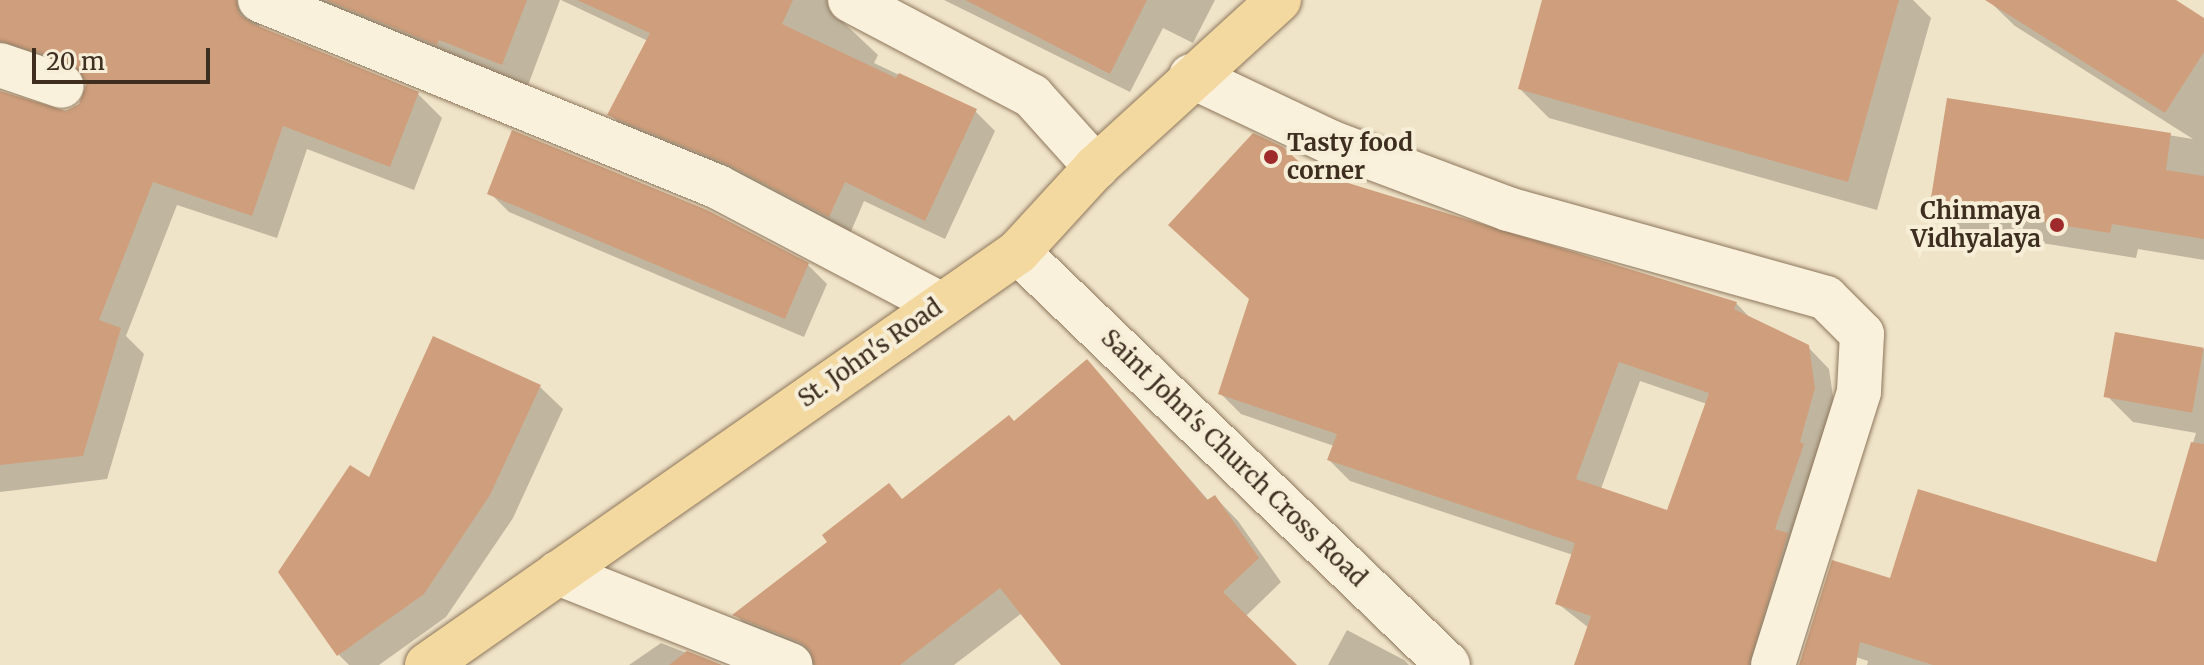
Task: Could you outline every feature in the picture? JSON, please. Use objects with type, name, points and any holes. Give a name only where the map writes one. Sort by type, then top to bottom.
[{"type":"main road","name":"St. John's Road","points":[[427,665],[1018,252],[1096,167],[1191,76],[1279,0]]},
{"type":"street","points":[[260,0],[718,187],[940,304]]},
{"type":"street","points":[[850,0],[1032,96],[1096,167]]},
{"type":"street","points":[[0,65],[62,86]]},
{"type":"street","points":[[1191,76],[1330,142],[1508,209],[1826,298],[1862,334],[1859,392],[1773,665]]},
{"type":"street","name":"Saint John's Church Cross Road","points":[[1018,252],[1448,665]]},
{"type":"street","points":[[558,573],[790,665]]},
{"type":"building","points":[[0,0],[236,0],[240,15],[251,23],[419,92],[390,167],[283,126],[252,216],[153,182],[99,320],[121,328],[83,456],[0,465],[0,91],[66,111],[79,104],[87,82],[70,62],[0,41]]},
{"type":"building","points":[[326,0],[527,0],[502,65],[439,40],[437,45]]},
{"type":"building","points":[[577,0],[793,0],[782,24],[896,78],[899,73],[977,109],[925,221],[845,182],[829,217],[727,164],[607,115],[650,33]]},
{"type":"building","points":[[965,0],[1147,0],[1110,74]]},
{"type":"building","points":[[1542,0],[1899,0],[1848,182],[1518,89]]},
{"type":"building","points":[[1985,0],[2176,0],[2204,18],[2204,52],[2165,113]]},
{"type":"building","points":[[1947,98],[2171,133],[2166,170],[2204,176],[2204,239],[2112,224],[2110,233],[1930,204]]},
{"type":"building","points":[[512,130],[707,210],[809,263],[785,319],[487,194]]},
{"type":"building","points":[[1253,133],[1283,147],[1309,171],[1737,302],[1734,309],[1809,345],[1815,388],[1800,442],[1804,444],[1775,529],[1788,533],[1749,665],[1574,665],[1591,616],[1555,604],[1575,543],[1327,460],[1337,434],[1218,394],[1249,299],[1168,225]],"holes":[[[1619,362],[1709,393],[1667,510],[1576,479]]]},
{"type":"building","points":[[2115,332],[2204,348],[2192,413],[2104,397]]},
{"type":"building","points":[[433,336],[541,385],[490,495],[424,594],[337,656],[278,572],[350,465],[369,477]]},
{"type":"building","points":[[1087,359],[1207,500],[1215,495],[1259,558],[1223,592],[1297,665],[1061,665],[1000,588],[900,665],[814,665],[810,650],[800,642],[732,615],[827,542],[822,535],[889,483],[902,499],[1009,415],[1014,421]]},
{"type":"building","points":[[2191,442],[2204,444],[2204,665],[1933,665],[1860,642],[1856,665],[1799,665],[1832,560],[1890,578],[1918,489],[2156,562]]},
{"type":"building","points":[[687,651],[722,665],[669,665]]},
{"type":"place","name":"Tasty food corner","points":[[1271,157]]},
{"type":"place","name":"Chinmaya Vidhyalaya","points":[[2057,225]]}]
